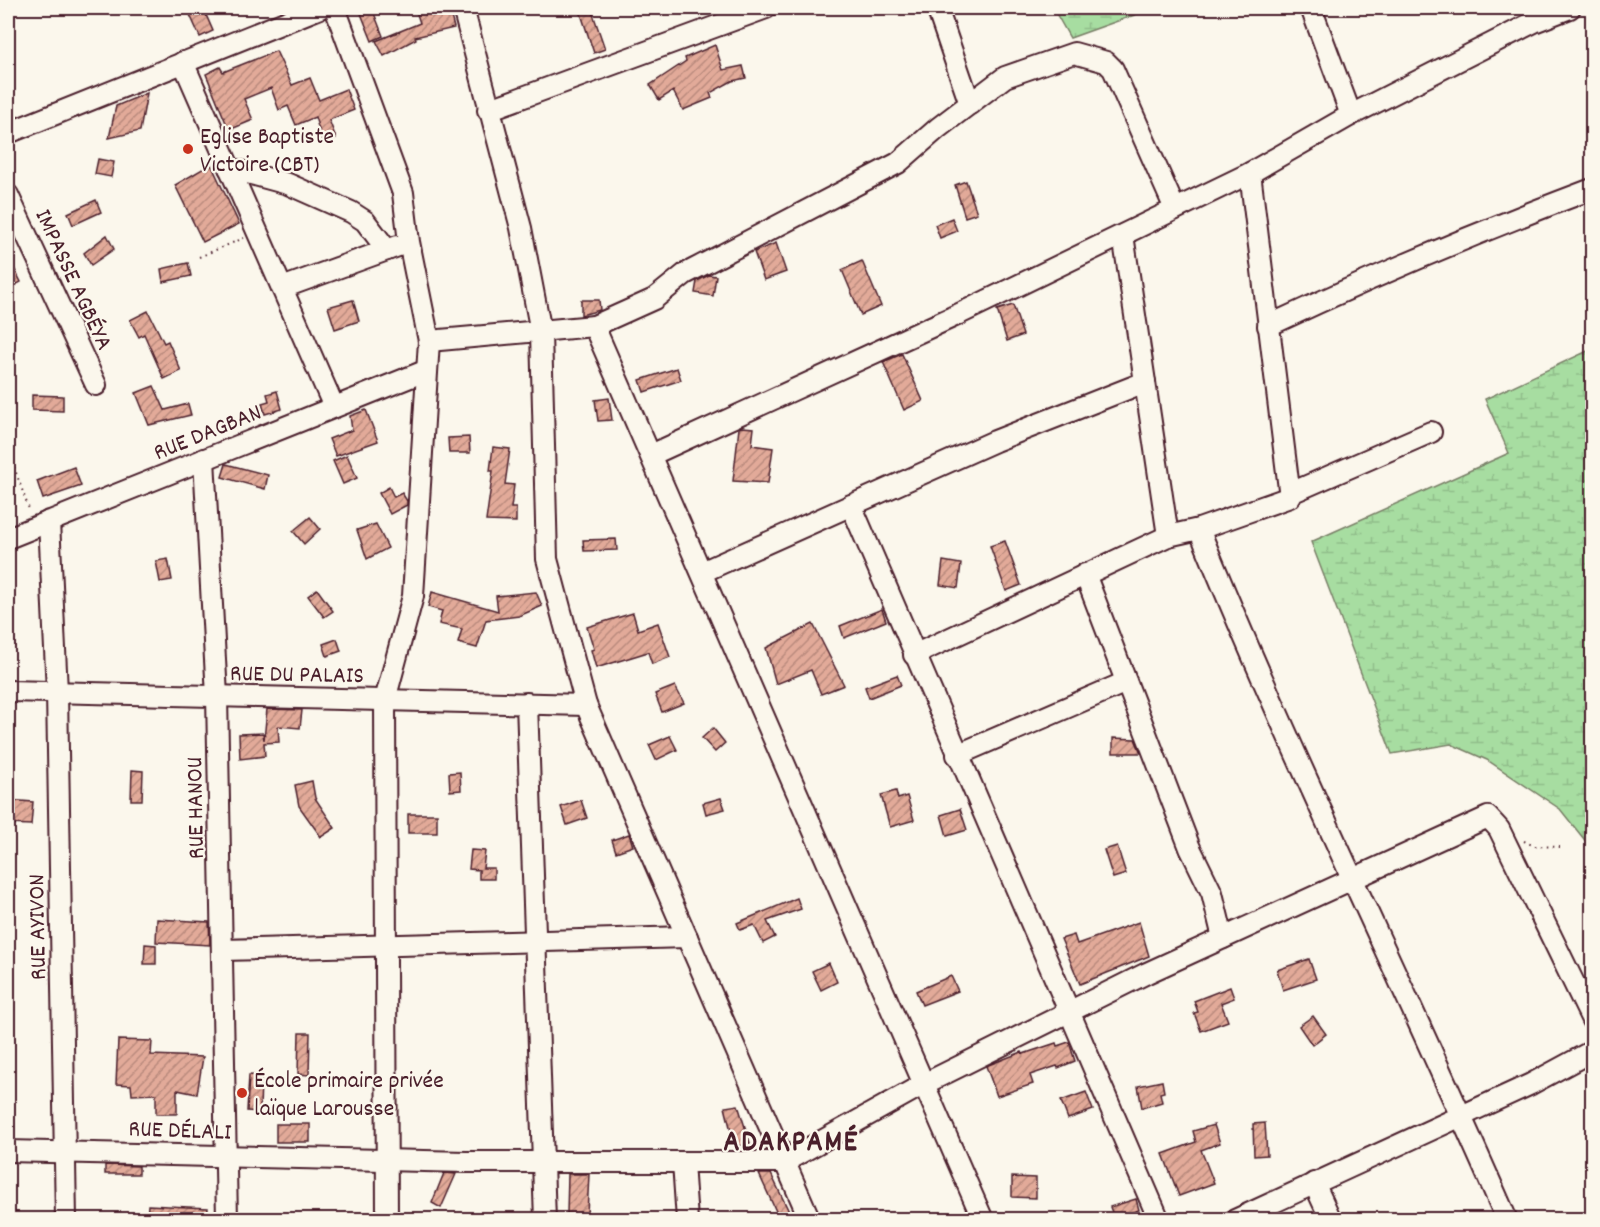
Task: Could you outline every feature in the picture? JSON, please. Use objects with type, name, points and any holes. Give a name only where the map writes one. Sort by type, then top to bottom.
[{"type":"street","points":[[8,133],[320,8]]},
{"type":"street","points":[[335,8],[402,193],[409,242],[429,341],[425,371],[412,596],[385,700],[387,1220]]},
{"type":"street","points":[[463,8],[488,110],[521,228],[541,332],[547,558],[586,705],[810,1220]]},
{"type":"street","points":[[488,110],[766,8]]},
{"type":"street","points":[[937,8],[970,104]]},
{"type":"street","points":[[1311,8],[1351,115]]},
{"type":"street","points":[[651,455],[957,315],[1250,173],[1351,115],[1534,22],[1570,8]]},
{"type":"street","points":[[429,341],[594,326],[654,299],[685,274],[898,163],[1005,77],[1074,53],[1106,62],[1113,69],[1175,209]]},
{"type":"street","points":[[183,62],[334,407]]},
{"type":"street","points":[[229,168],[288,184],[351,212],[365,221],[387,250]]},
{"type":"street","points":[[1250,173],[1285,468],[1291,493]]},
{"type":"street","points":[[1268,326],[1364,281],[1489,228],[1593,189]]},
{"type":"street","name":"IMPASSE AGBÉYA","points":[[8,195],[96,385]]},
{"type":"street","points":[[1122,235],[1168,536]]},
{"type":"street","points":[[282,288],[409,242]]},
{"type":"street","points":[[594,326],[983,1220]]},
{"type":"street","name":"RUE DAGBAN","points":[[8,538],[425,371]]},
{"type":"street","points":[[702,572],[995,441],[1145,382]]},
{"type":"street","points":[[914,655],[1168,536],[1199,529],[1288,498],[1291,493],[1431,432]]},
{"type":"street","name":"RUE HANOU","points":[[204,459],[217,696],[228,1220]]},
{"type":"street","points":[[851,505],[1159,1220]]},
{"type":"street","name":"RUE AYIVON","points":[[42,524],[57,692],[66,1220]]},
{"type":"street","points":[[1199,529],[1352,879],[1462,1114],[1507,1220]]},
{"type":"street","points":[[1085,574],[1190,848],[1212,893],[1223,938]]},
{"type":"street","points":[[957,755],[1126,682]]},
{"type":"street","name":"RUE DU PALAIS","points":[[8,691],[586,705]]},
{"type":"street","points":[[527,704],[545,1220]]},
{"type":"street","points":[[784,1162],[924,1084],[1068,1012],[1485,817],[1491,818],[1504,839],[1593,1020]]},
{"type":"street","points":[[223,950],[687,938]]},
{"type":"street","points":[[1235,1220],[1531,1084],[1593,1052]]},
{"type":"street","name":"RUE DÉLALI","points":[[8,1151],[386,1160],[784,1162]]},
{"type":"street","points":[[683,1163],[687,1220]]},
{"type":"street","points":[[1314,1183],[1331,1220]]},
{"type":"path","points":[[199,257],[257,233]]},
{"type":"path","points":[[8,450],[42,524]]},
{"type":"green space","points":[[1053,8],[1154,8],[1070,38]]},
{"type":"green space","points":[[1592,349],[1592,849],[1560,809],[1487,760],[1451,744],[1392,754],[1311,542],[1509,453],[1485,399]]},
{"type":"building","points":[[187,8],[203,8],[213,31],[200,37]]},
{"type":"building","points":[[372,8],[383,36],[372,41],[360,11]]},
{"type":"building","points":[[415,8],[449,8],[454,28],[415,37],[416,39],[384,56],[376,41],[420,23]]},
{"type":"building","points":[[579,8],[591,8],[605,49],[594,53]]},
{"type":"building","points":[[715,45],[723,70],[743,66],[746,78],[732,81],[710,93],[712,98],[683,110],[673,91],[659,100],[650,85],[686,61],[685,58]]},
{"type":"building","points":[[276,51],[292,85],[310,78],[319,100],[346,89],[354,110],[329,120],[336,138],[323,143],[315,117],[296,125],[288,106],[279,110],[271,88],[244,99],[253,120],[229,130],[206,74],[220,67],[223,72]]},
{"type":"building","points":[[147,93],[140,131],[109,138],[116,106]]},
{"type":"building","points":[[98,159],[114,162],[111,177],[95,174]]},
{"type":"building","points":[[211,164],[239,224],[203,242],[175,185]]},
{"type":"building","points":[[966,181],[977,213],[965,217],[955,185]]},
{"type":"building","points":[[96,200],[101,212],[73,225],[68,213]]},
{"type":"building","points":[[952,218],[957,231],[940,238],[935,225]]},
{"type":"building","points":[[107,235],[114,249],[91,265],[84,253]]},
{"type":"building","points":[[776,243],[786,272],[764,280],[754,252]]},
{"type":"building","points":[[8,256],[21,282],[8,289]]},
{"type":"building","points":[[862,261],[881,306],[861,315],[842,270]]},
{"type":"building","points":[[188,263],[191,276],[163,282],[161,269]]},
{"type":"building","points":[[709,275],[716,276],[713,296],[695,293],[697,281]]},
{"type":"building","points":[[353,300],[359,321],[335,329],[328,307]]},
{"type":"building","points":[[581,300],[599,300],[600,310],[581,315]]},
{"type":"building","points":[[1013,305],[1023,335],[1007,341],[997,310]]},
{"type":"building","points":[[148,311],[164,343],[168,341],[181,371],[164,379],[144,334],[139,337],[130,320]]},
{"type":"building","points":[[902,354],[923,401],[904,410],[883,362]]},
{"type":"building","points":[[677,368],[681,380],[644,392],[640,380]]},
{"type":"building","points":[[154,386],[165,410],[188,404],[191,415],[149,425],[136,393]]},
{"type":"building","points":[[277,391],[282,409],[265,414],[262,403],[269,401],[267,394]]},
{"type":"building","points":[[32,395],[63,396],[63,411],[32,410]]},
{"type":"building","points":[[609,398],[612,420],[598,421],[595,400]]},
{"type":"building","points":[[366,410],[378,441],[336,456],[329,439],[352,430],[350,416]]},
{"type":"building","points":[[739,428],[754,428],[752,445],[773,448],[768,483],[733,481]]},
{"type":"building","points":[[469,437],[470,453],[449,453],[448,438]]},
{"type":"building","points":[[493,447],[510,449],[505,484],[514,485],[511,508],[516,508],[516,522],[486,521],[493,471],[490,471]]},
{"type":"building","points":[[347,455],[357,478],[343,484],[333,461]]},
{"type":"building","points":[[226,464],[268,475],[265,489],[222,477]]},
{"type":"building","points":[[74,467],[81,486],[43,499],[37,481]]},
{"type":"building","points":[[389,487],[394,497],[402,493],[407,501],[407,505],[390,514],[379,493]]},
{"type":"building","points":[[310,517],[320,529],[304,544],[293,531]]},
{"type":"building","points":[[376,524],[388,548],[367,559],[357,530]]},
{"type":"building","points":[[616,539],[617,550],[584,551],[583,540]]},
{"type":"building","points":[[1005,541],[1021,585],[1006,591],[990,546]]},
{"type":"building","points":[[168,559],[172,580],[160,582],[156,561]]},
{"type":"building","points":[[943,561],[961,564],[958,588],[940,585]]},
{"type":"building","points":[[317,589],[333,611],[324,617],[308,596]]},
{"type":"building","points":[[432,592],[498,611],[496,596],[536,592],[542,606],[519,616],[486,620],[477,648],[458,643],[462,629],[439,624],[442,611],[428,607]]},
{"type":"building","points":[[882,609],[886,621],[844,638],[840,626]]},
{"type":"building","points":[[633,613],[638,630],[658,623],[670,657],[652,664],[648,652],[596,668],[591,650],[594,649],[587,627]]},
{"type":"building","points":[[813,624],[844,685],[821,694],[811,670],[776,684],[766,648]]},
{"type":"building","points":[[337,639],[341,651],[327,656],[323,644]]},
{"type":"building","points":[[897,675],[901,685],[869,698],[865,687]]},
{"type":"building","points":[[675,686],[684,703],[662,712],[655,694]]},
{"type":"building","points":[[267,709],[302,710],[300,728],[278,726],[279,742],[264,743],[265,756],[240,759],[239,734],[263,733],[264,740]]},
{"type":"building","points":[[713,728],[725,743],[715,752],[702,738]]},
{"type":"building","points":[[670,736],[677,750],[656,760],[649,745]]},
{"type":"building","points":[[1113,738],[1135,739],[1141,753],[1113,753]]},
{"type":"building","points":[[132,770],[143,771],[142,800],[131,800]]},
{"type":"building","points":[[460,772],[461,790],[450,791],[449,773]]},
{"type":"building","points":[[312,781],[315,798],[335,828],[321,837],[299,806],[295,785]]},
{"type":"building","points":[[896,791],[898,799],[907,796],[914,820],[890,827],[881,795]]},
{"type":"building","points":[[721,798],[725,809],[706,814],[703,803]]},
{"type":"building","points":[[8,800],[33,802],[31,825],[8,824]]},
{"type":"building","points":[[581,800],[587,818],[567,825],[561,807]]},
{"type":"building","points":[[960,809],[967,830],[947,836],[941,815]]},
{"type":"building","points":[[408,814],[437,814],[437,833],[408,833]]},
{"type":"building","points":[[629,834],[633,846],[616,852],[612,840]]},
{"type":"building","points":[[1117,846],[1126,874],[1113,878],[1104,850]]},
{"type":"building","points":[[471,850],[485,851],[483,868],[494,868],[494,879],[479,879],[479,870],[469,869]]},
{"type":"building","points":[[797,898],[801,909],[767,921],[775,937],[763,943],[754,925],[740,930],[737,923]]},
{"type":"building","points":[[157,919],[209,922],[210,945],[156,942]]},
{"type":"building","points":[[1139,922],[1149,956],[1080,984],[1061,939],[1074,935],[1077,944]]},
{"type":"building","points":[[145,944],[156,945],[156,964],[144,964]]},
{"type":"building","points":[[1309,959],[1316,979],[1283,990],[1277,970]]},
{"type":"building","points":[[829,963],[837,982],[821,990],[812,971]]},
{"type":"building","points":[[951,976],[958,991],[922,1005],[916,991]]},
{"type":"building","points":[[1230,987],[1234,998],[1221,1003],[1228,1021],[1201,1031],[1194,1013],[1198,1012],[1194,1001]]},
{"type":"building","points":[[1313,1016],[1326,1034],[1312,1045],[1299,1026]]},
{"type":"building","points":[[299,1033],[310,1033],[309,1075],[298,1074]]},
{"type":"building","points":[[118,1040],[152,1041],[151,1055],[203,1057],[197,1094],[177,1090],[177,1114],[156,1114],[156,1094],[132,1095],[131,1085],[116,1084]]},
{"type":"building","points":[[1069,1042],[1075,1061],[1030,1075],[1033,1084],[997,1096],[986,1066],[1022,1052],[1023,1054],[1056,1043],[1057,1046]]},
{"type":"building","points":[[249,1075],[261,1076],[260,1112],[247,1111]]},
{"type":"building","points":[[1162,1081],[1164,1092],[1160,1093],[1162,1102],[1142,1108],[1138,1086]]},
{"type":"building","points":[[1086,1092],[1093,1110],[1068,1119],[1061,1101]]},
{"type":"building","points":[[738,1105],[750,1143],[735,1147],[725,1107]]},
{"type":"building","points":[[1265,1123],[1267,1155],[1254,1156],[1253,1124]]},
{"type":"building","points":[[276,1124],[310,1124],[310,1142],[276,1142]]},
{"type":"building","points":[[1214,1125],[1220,1143],[1201,1150],[1214,1183],[1179,1196],[1163,1154],[1196,1142],[1193,1131]]},
{"type":"building","points":[[105,1165],[139,1166],[139,1174],[105,1174]]},
{"type":"building","points":[[444,1173],[456,1174],[441,1208],[432,1203]]},
{"type":"building","points":[[568,1174],[589,1174],[587,1214],[567,1214]]},
{"type":"building","points":[[759,1174],[771,1174],[793,1220],[780,1220]]},
{"type":"building","points":[[1012,1177],[1036,1178],[1036,1198],[1012,1197]]},
{"type":"building","points":[[1136,1199],[1139,1210],[1114,1218],[1110,1207]]},
{"type":"building","points":[[148,1205],[208,1208],[207,1220],[147,1219]]},
{"type":"place","name":"Eglise Baptiste Victoire (CBT)","points":[[188,149]]},
{"type":"place","name":"École primaire privée laïque Larousse","points":[[242,1093]]},
{"type":"district","name":"ADAKPAMÉ","points":[[791,1140]]}]
